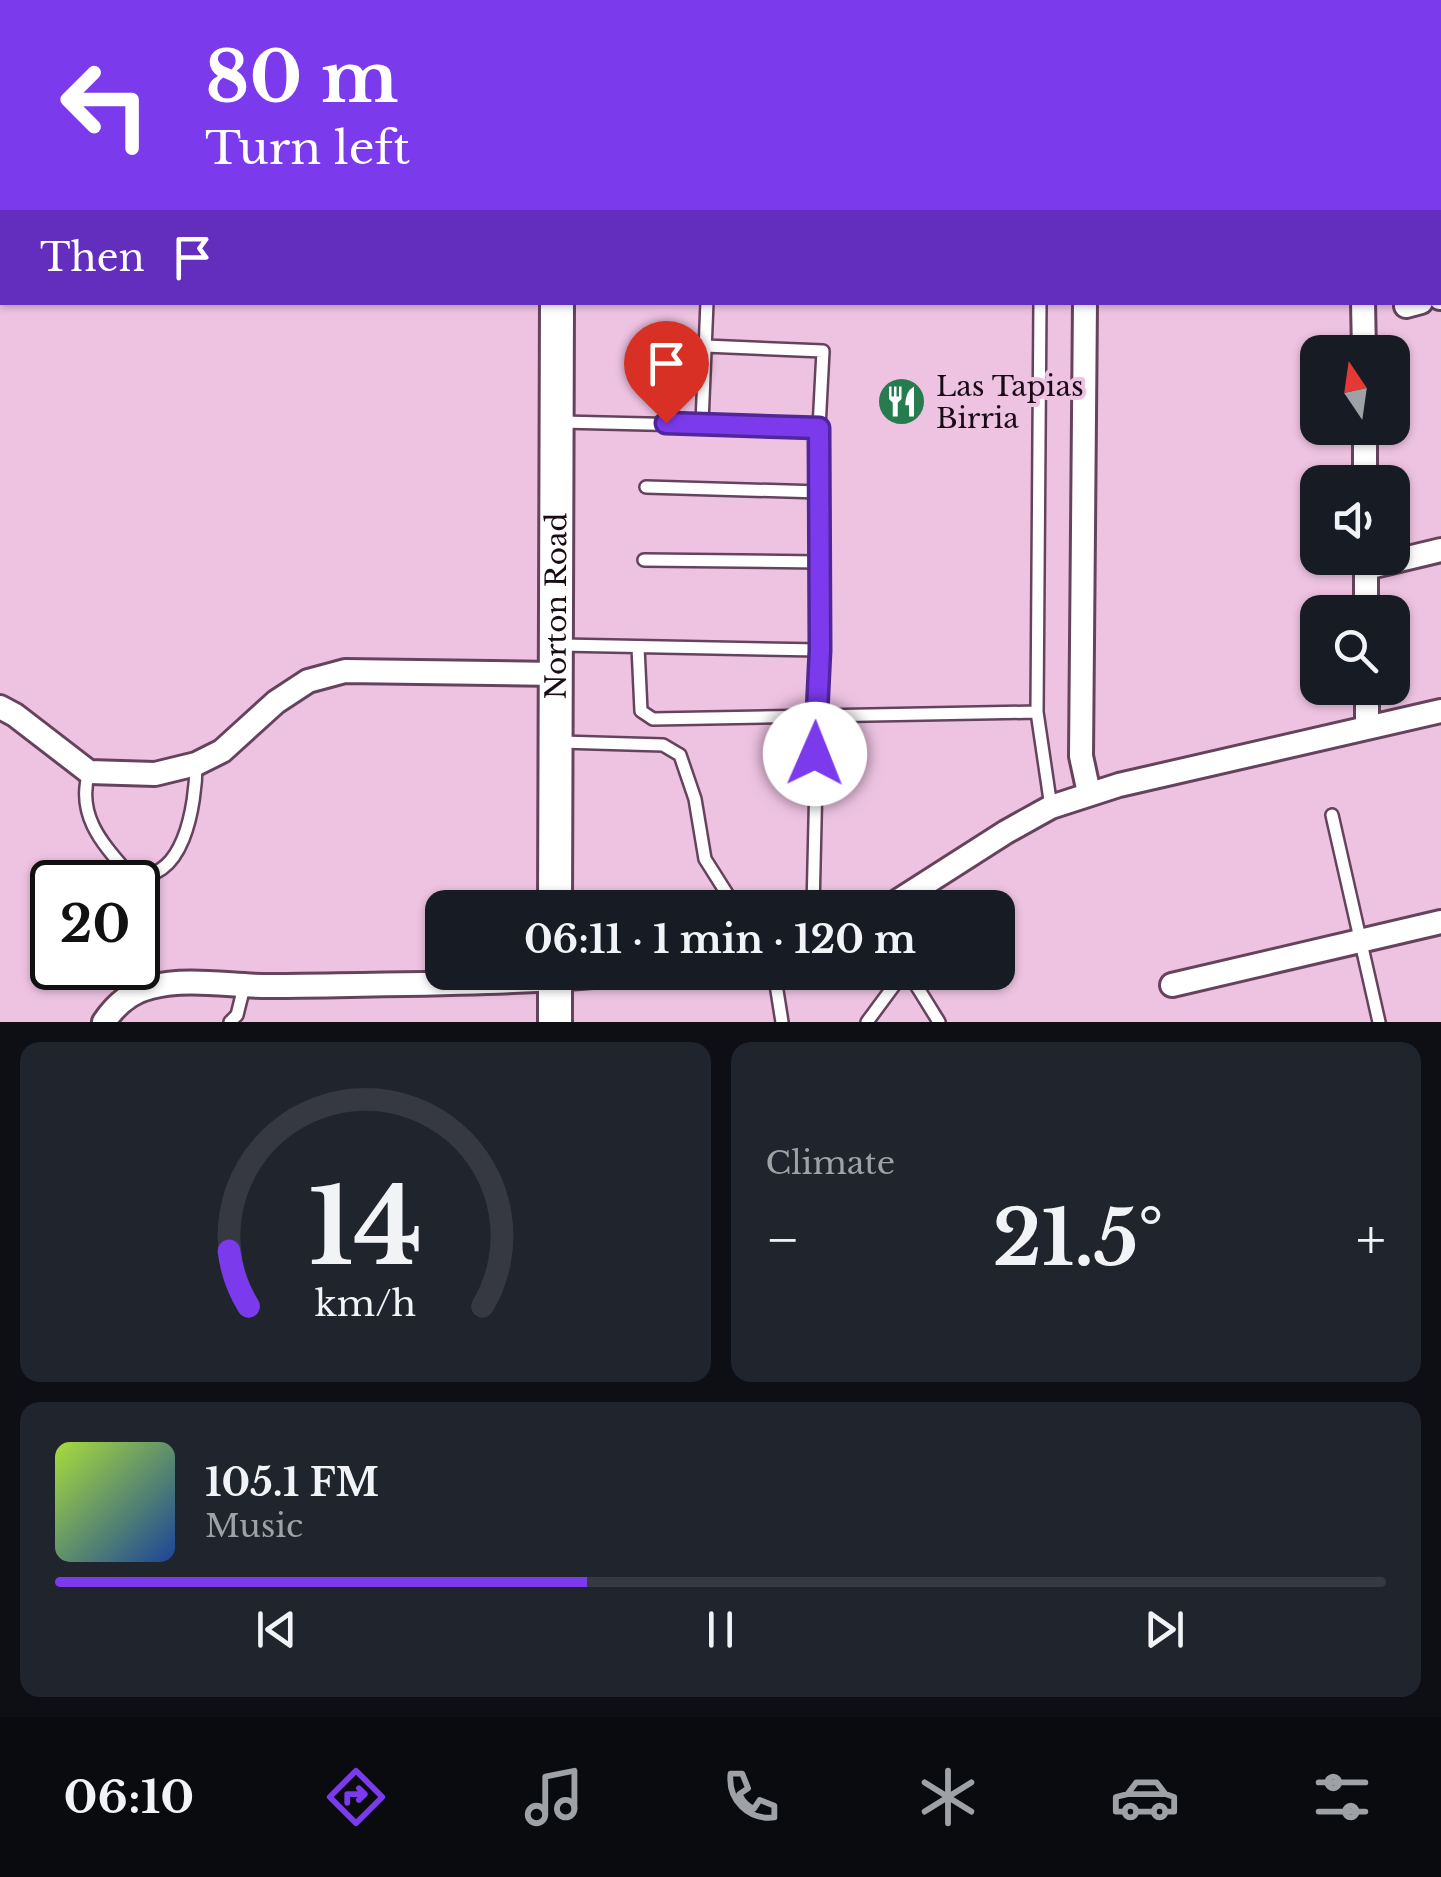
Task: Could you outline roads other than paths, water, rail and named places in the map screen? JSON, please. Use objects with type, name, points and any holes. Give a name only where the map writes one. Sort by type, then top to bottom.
[{"type":"main road","name":"Norton Road","points":[[555,890],[557,305]]},
{"type":"main road","points":[[555,990],[555,1022]]},
{"type":"street","points":[[1085,305],[1080,756],[1090,793]]},
{"type":"street","points":[[1364,305],[1364,335]]},
{"type":"street","points":[[1410,555],[1441,550]]},
{"type":"street","points":[[0,707],[89,772],[155,774],[196,764],[222,751],[276,702],[308,680],[346,671],[557,660]]},
{"type":"street","points":[[1367,705],[1368,728]]},
{"type":"street","points":[[916,890],[1006,832],[1051,807],[1090,793],[1441,711]]},
{"type":"street","points":[[1172,985],[1441,922]]},
{"type":"street","points":[[104,1022],[116,1005],[134,992],[153,986],[425,981]]},
{"type":"lane","points":[[702,424],[707,305]]},
{"type":"lane","points":[[1040,305],[1036,712],[1051,807]]},
{"type":"lane","points":[[705,346],[823,351],[813,890]]},
{"type":"lane","points":[[556,422],[819,428]]},
{"type":"lane","points":[[646,487],[820,492]]},
{"type":"lane","points":[[644,560],[820,562]]},
{"type":"lane","points":[[638,647],[641,711],[653,719],[1036,712]]},
{"type":"lane","points":[[557,660],[638,647],[820,650]]},
{"type":"lane","points":[[556,742],[663,744],[680,755],[695,799],[706,859],[725,890]]},
{"type":"lane","points":[[89,772],[85,807],[93,827],[104,846],[128,873],[136,876],[162,868],[187,833],[196,789],[196,764]]},
{"type":"lane","points":[[1332,816],[1378,1022]]},
{"type":"lane","points":[[230,1022],[237,1015],[244,987]]},
{"type":"lane","points":[[777,990],[782,1022]]},
{"type":"lane","points":[[867,1022],[892,990]]},
{"type":"lane","points":[[918,990],[940,1022]]},
{"type":"place","name":"Las Tapias Birria","points":[[901,402]]}]
